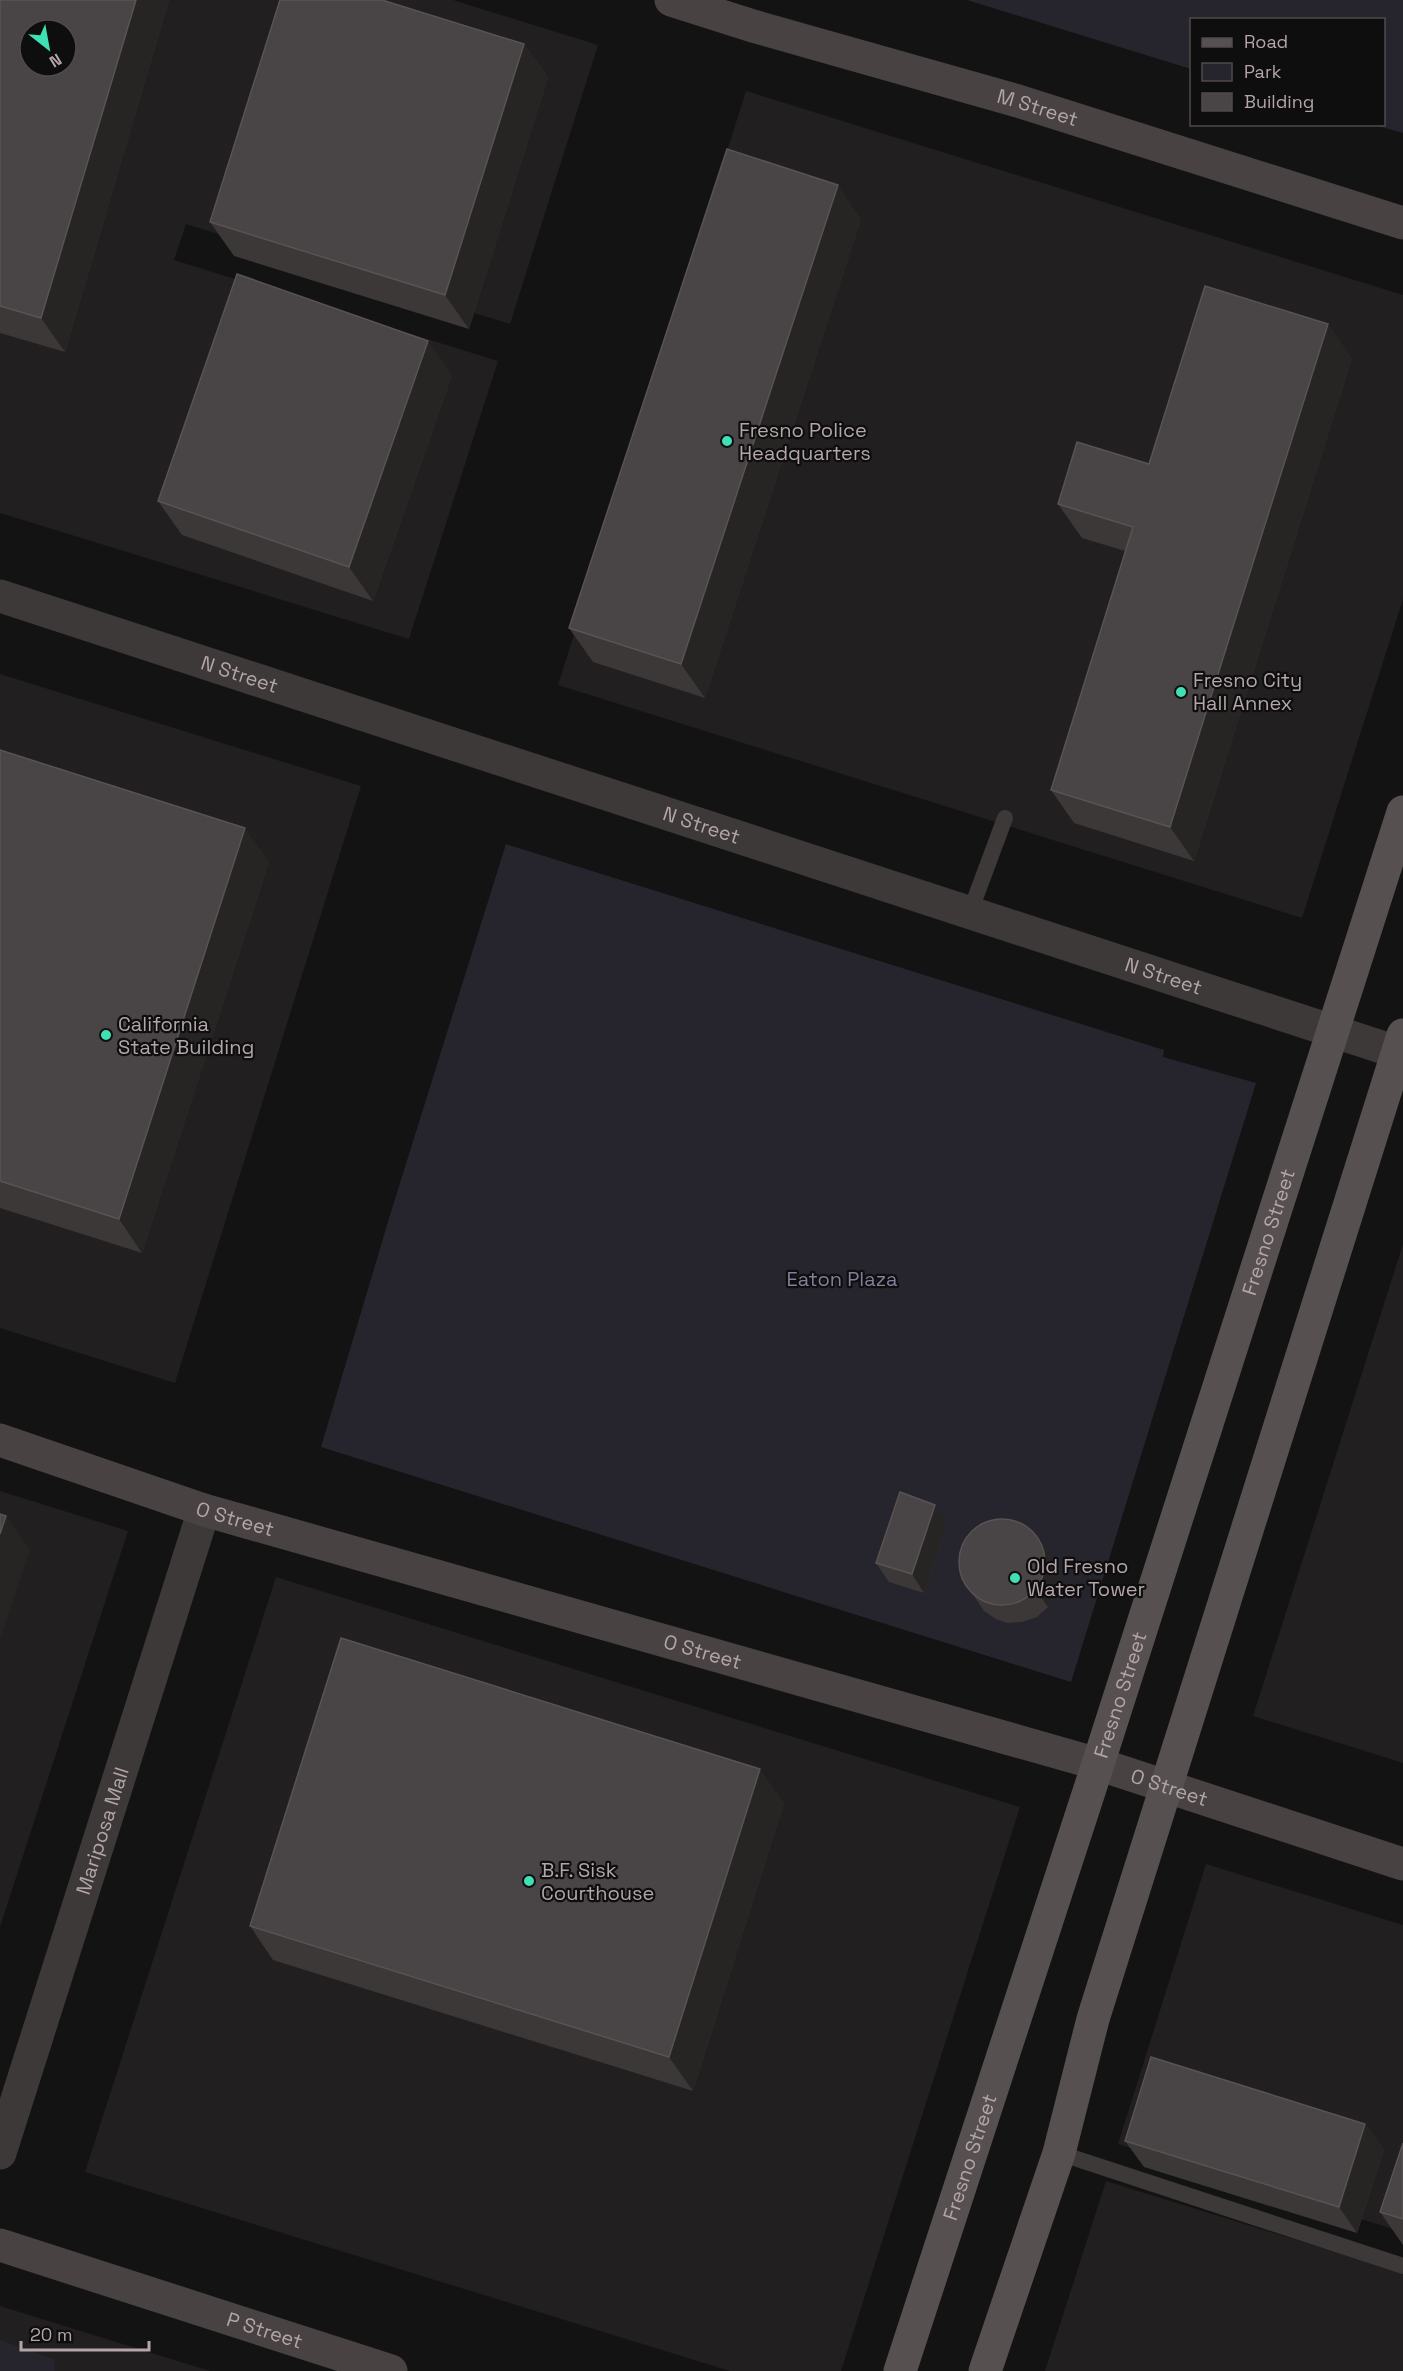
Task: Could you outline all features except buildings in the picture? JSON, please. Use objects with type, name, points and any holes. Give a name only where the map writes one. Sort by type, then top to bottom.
[{"type":"main road","name":"M Street","points":[[671,0],[753,26],[1018,101],[1403,223]]},
{"type":"main road","name":"Fresno Street","points":[[900,2371],[1098,1764],[1403,812]]},
{"type":"main road","points":[[986,2371],[1059,2153],[1093,2019],[1401,1047]]},
{"type":"main road","name":"O Street","points":[[0,1440],[204,1510],[1098,1764],[1403,1864]]},
{"type":"main road","name":"P Street","points":[[0,2245],[391,2371]]},
{"type":"street","name":"N Street","points":[[0,596],[1333,1030],[1401,1047]]},
{"type":"street","name":"Mariposa Mall","points":[[0,2153],[204,1510]]},
{"type":"lane","points":[[970,912],[1005,818]]},
{"type":"lane","points":[[1059,2153],[1403,2266]]},
{"type":"shaded area","points":[[0,0],[453,0],[598,45],[510,324],[186,224],[174,260],[498,361],[409,639],[0,513]]},
{"type":"shaded area","points":[[746,91],[1403,295],[1403,599],[1302,918],[558,685]]},
{"type":"shaded area","points":[[0,674],[361,786],[175,1383],[0,1328]]},
{"type":"shaded area","points":[[1403,1244],[1403,1763],[1253,1716]]},
{"type":"shaded area","points":[[0,1491],[128,1531],[0,1927]]},
{"type":"shaded area","points":[[276,1577],[1020,1807],[841,2371],[730,2371],[85,2172]]},
{"type":"shaded area","points":[[1206,1864],[1403,1925],[1403,2232],[1118,2144]]},
{"type":"shaded area","points":[[1106,2181],[1403,2273],[1403,2371],[1045,2371]]},
{"type":"shaded area","points":[[0,2306],[210,2371],[0,2371]]},
{"type":"green space","points":[[967,0],[1403,0],[1403,133],[1378,126],[1385,126],[1385,18],[1190,18],[1190,69]]},
{"type":"green space","name":"Eaton Plaza","points":[[506,844],[1164,1050],[1163,1057],[1256,1083],[1071,1682],[321,1447],[390,1215]]},
{"type":"green space","points":[[0,2340],[54,2359],[55,2371],[0,2371]]},
{"type":"place","name":"Fresno Police Headquarters","points":[[727,441]]},
{"type":"place","name":"Fresno City Hall Annex","points":[[1181,692]]},
{"type":"place","name":"California State Building","points":[[106,1035]]},
{"type":"place","name":"Old Fresno Water Tower","points":[[1015,1578]]},
{"type":"place","name":"B.F. Sisk Courthouse","points":[[529,1881]]}]
